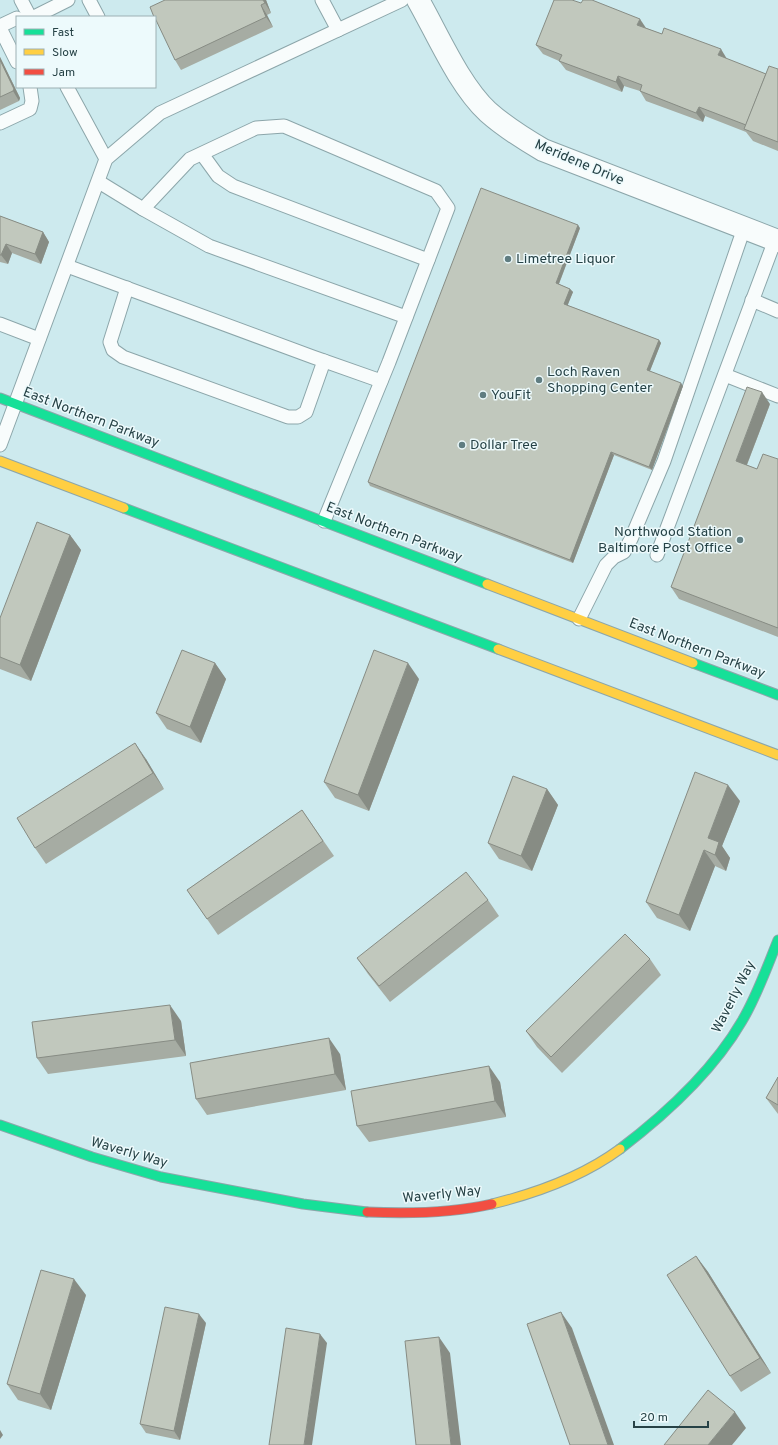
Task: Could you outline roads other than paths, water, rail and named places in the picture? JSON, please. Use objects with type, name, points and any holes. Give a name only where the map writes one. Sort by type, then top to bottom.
[{"type":"main road","name":"East Northern Parkway","points":[[0,398],[778,695]]},
{"type":"main road","points":[[0,461],[778,755]]},
{"type":"main road","name":"Waverly Way","points":[[0,1125],[69,1150],[148,1174],[268,1198],[349,1211],[396,1214],[476,1208],[526,1194],[567,1180],[610,1156],[675,1102],[709,1068],[737,1030],[754,997],[778,940]]},
{"type":"street","name":"Meridene Drive","points":[[418,0],[462,79],[487,111],[515,133],[543,150],[776,240]]},
{"type":"lane","points":[[21,0],[26,16],[68,0]]},
{"type":"lane","points":[[89,0],[97,16]]},
{"type":"lane","points":[[322,0],[338,30]]},
{"type":"lane","points":[[0,446],[14,403],[99,182],[106,159],[160,113],[402,0]]},
{"type":"lane","points":[[16,20],[0,27],[16,60]]},
{"type":"lane","points":[[0,123],[30,109],[32,101],[30,88]]},
{"type":"lane","points":[[68,88],[106,159]]},
{"type":"lane","points":[[144,209],[190,159],[256,128],[284,126],[436,191],[448,208],[382,380],[324,521]]},
{"type":"lane","points":[[202,154],[218,176],[233,186],[428,260]]},
{"type":"lane","points":[[99,182],[209,246],[406,317]]},
{"type":"lane","points":[[579,619],[606,565],[614,557],[624,552],[631,539],[664,460],[744,228]]},
{"type":"lane","points":[[657,555],[752,300],[776,240]]},
{"type":"lane","points":[[67,266],[324,361],[382,380]]},
{"type":"lane","points":[[127,288],[110,342],[113,350],[131,360],[288,417],[298,417],[306,412],[324,361]]},
{"type":"lane","points":[[752,300],[778,311]]},
{"type":"lane","points":[[0,324],[39,339]]},
{"type":"lane","points":[[725,375],[778,396]]},
{"type":"place","name":"Limetree Liquor","points":[[508,259]]},
{"type":"place","name":"Loch Raven Shopping Center","points":[[539,380]]},
{"type":"place","name":"YouFit","points":[[483,395]]},
{"type":"place","name":"Dollar Tree","points":[[462,445]]},
{"type":"place","name":"Northwood Station Baltimore Post Office","points":[[740,540]]}]
